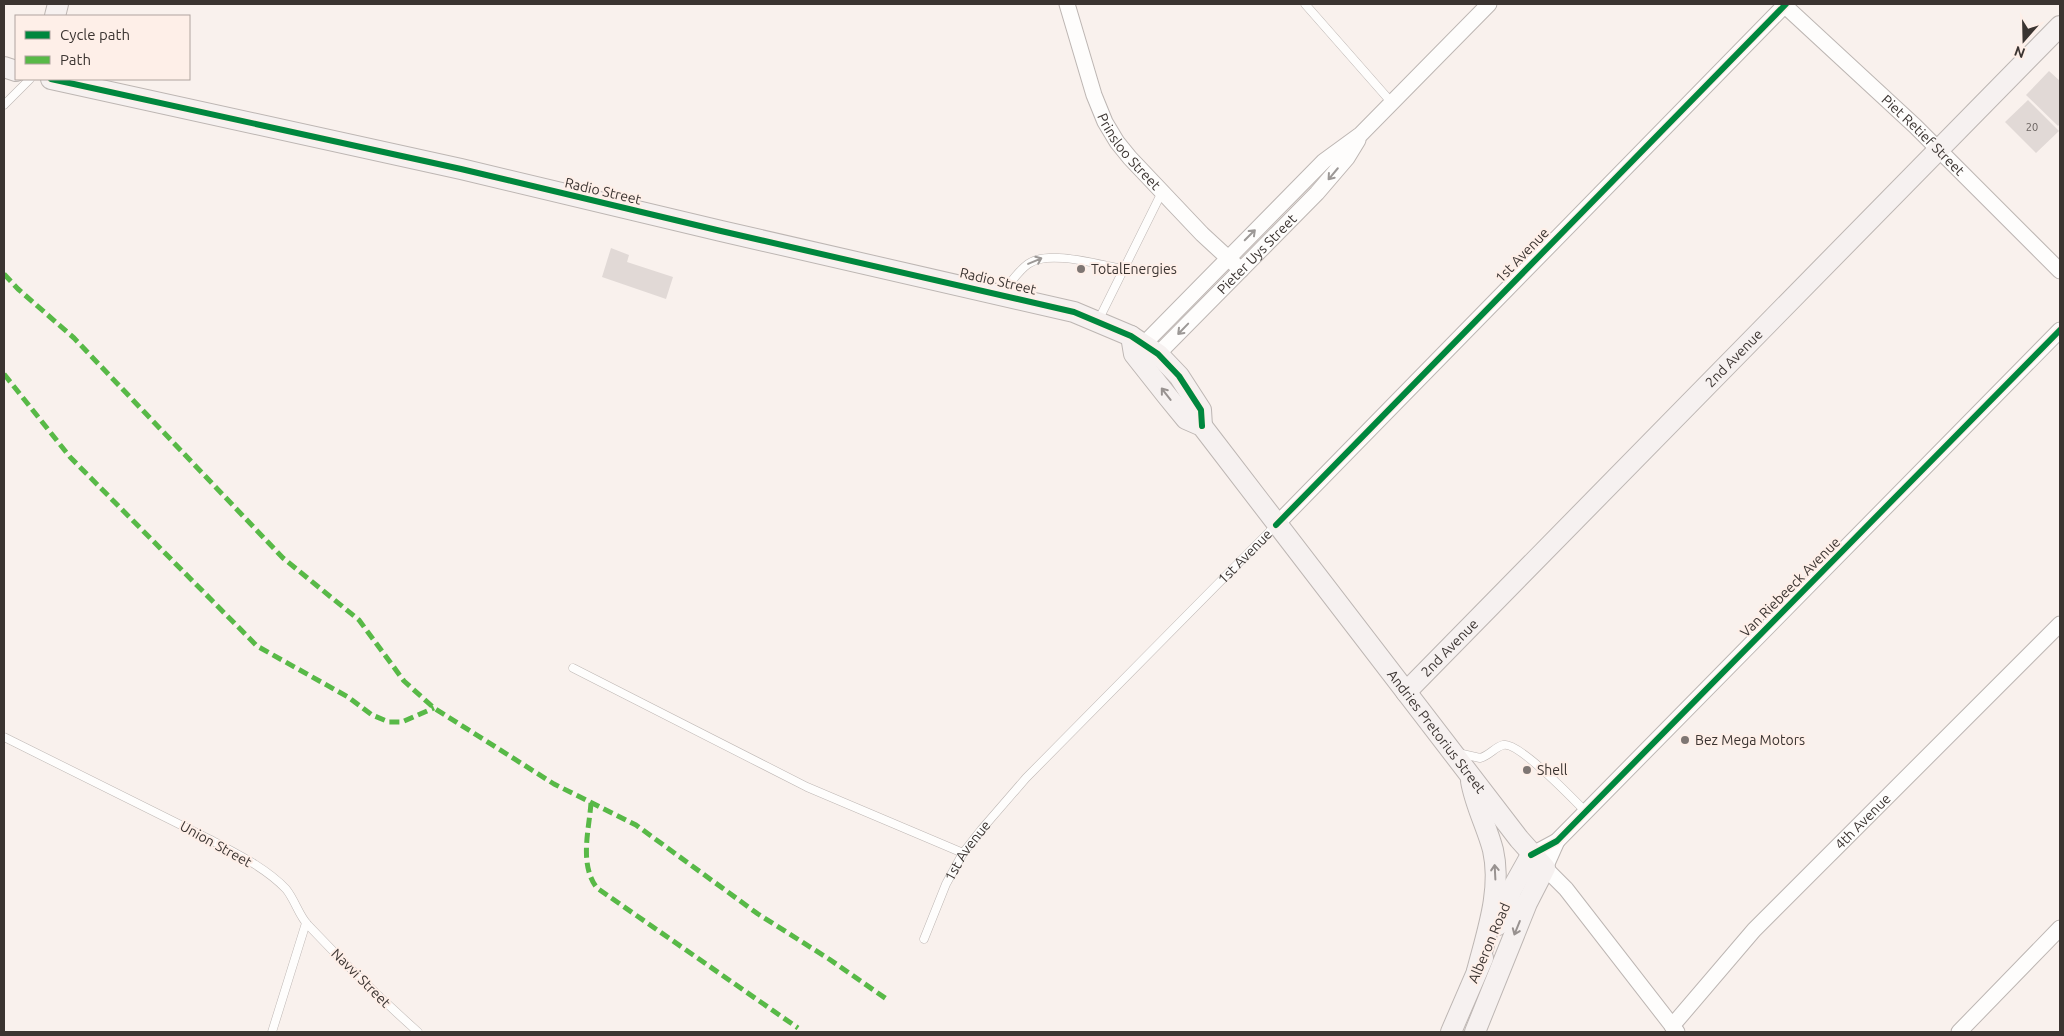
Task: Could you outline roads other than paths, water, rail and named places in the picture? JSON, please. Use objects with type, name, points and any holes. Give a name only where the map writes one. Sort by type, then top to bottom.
[{"type":"main road","name":"2nd Avenue","points":[[1406,692],[2060,26]]},
{"type":"main road","name":"Radio Street","points":[[56,80],[461,169],[721,232],[1074,312],[1098,321],[1143,351]]},
{"type":"main road","name":"Andries Pretorius Street","points":[[1143,351],[1186,419],[1202,426],[1276,525],[1538,861]]},
{"type":"main road","points":[[1469,772],[1474,797],[1493,851],[1495,868],[1494,901],[1478,971]]},
{"type":"main road","name":"Alberon Road","points":[[1451,1032],[1512,889],[1538,861]]},
{"type":"main road","name":"Alberon Road","points":[[1475,1032],[1520,921],[1538,861]]},
{"type":"street","name":"Prinsloo Street","points":[[1067,4],[1094,95],[1105,122],[1130,158],[1202,234],[1241,270]]},
{"type":"street","name":"Pieter Uys Street","points":[[1143,351],[1228,257],[1324,161],[1361,134],[1489,4]]},
{"type":"street","name":"Piet Retief Street","points":[[1784,4],[1939,149],[2060,271]]},
{"type":"street","name":"1st Avenue","points":[[1276,525],[1784,4]]},
{"type":"street","name":"Pieter Uys Street","points":[[1143,351],[1241,270],[1317,193],[1347,158],[1361,134]]},
{"type":"street","name":"Van Riebeeck Avenue","points":[[1538,861],[2060,330]]},
{"type":"street","name":"4th Avenue","points":[[1675,1029],[1754,930],[2060,624]]},
{"type":"street","name":"Andries Pretorius Street","points":[[1538,861],[1566,889],[1675,1029]]},
{"type":"street","points":[[1959,1032],[2060,928]]},
{"type":"lane","points":[[1305,4],[1392,103]]},
{"type":"lane","points":[[4,106],[29,80]]},
{"type":"lane","points":[[1098,321],[1162,192]]},
{"type":"lane","points":[[1000,294],[1028,264],[1042,258],[1060,258],[1123,270]]},
{"type":"lane","name":"1st Avenue","points":[[924,939],[946,884],[963,853],[981,830],[1026,778],[1276,525]]},
{"type":"lane","points":[[573,668],[808,787],[963,853]]},
{"type":"lane","name":"Union Street","points":[[4,737],[111,789],[242,857],[266,872],[285,889],[298,906],[306,923]]},
{"type":"lane","points":[[1453,751],[1480,758],[1504,745],[1513,746],[1528,756],[1586,812]]},
{"type":"lane","points":[[272,1032],[306,923]]},
{"type":"lane","name":"Navvi Street","points":[[306,923],[418,1032]]},
{"type":"place","name":"TotalEnergies","points":[[1081,269]]},
{"type":"place","name":"Bez Mega Motors","points":[[1685,740]]},
{"type":"place","name":"Shell","points":[[1527,770]]}]
